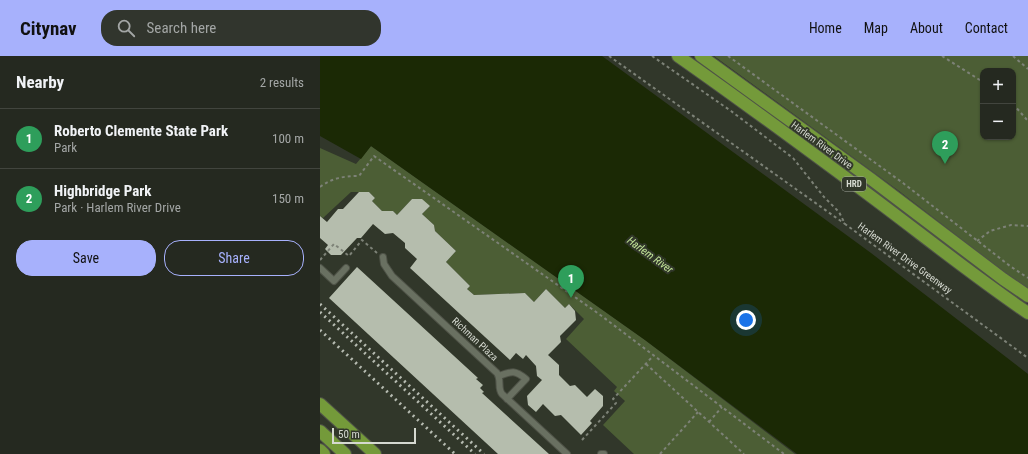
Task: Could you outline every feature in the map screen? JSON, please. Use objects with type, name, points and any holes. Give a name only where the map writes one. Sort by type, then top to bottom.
[{"type":"highway","name":"Harlem River Drive","points":[[678,56],[751,108],[996,291],[1028,313]]},
{"type":"highway","name":"Harlem River Drive","points":[[701,56],[871,179],[1003,279],[1028,296]]},
{"type":"highway","points":[[320,404],[375,454]]},
{"type":"highway","points":[[320,431],[345,454]]},
{"type":"highway","points":[[320,450],[324,454]]},
{"type":"lane","name":"Richman Plaza","points":[[382,257],[384,264],[392,276],[497,373],[499,376],[500,391],[507,399],[567,454]]},
{"type":"lane","points":[[320,268],[334,281],[346,268]]},
{"type":"lane","points":[[499,376],[514,372],[519,373],[526,379],[507,399]]},
{"type":"path","points":[[610,56],[845,224]]},
{"type":"path","name":"Harlem River Drive Greenway","points":[[652,56],[731,111],[793,158],[824,197],[839,212],[845,224],[1028,358]]},
{"type":"path","points":[[728,56],[903,183],[977,241],[1028,278]]},
{"type":"path","points":[[942,56],[980,80]]},
{"type":"path","points":[[1012,56],[1028,70]]},
{"type":"path","points":[[1016,107],[1028,121]]},
{"type":"path","points":[[320,187],[328,181],[334,179],[358,176],[374,156],[586,305],[784,454]]},
{"type":"path","points":[[977,241],[990,231],[1011,225],[1028,226]]},
{"type":"path","points":[[320,260],[334,244],[349,256],[362,240],[382,257]]},
{"type":"path","points":[[582,440],[616,403],[613,399],[654,355]]},
{"type":"path","points":[[646,364],[744,454]]},
{"type":"path","points":[[709,422],[722,407]]},
{"type":"path","points":[[660,454],[698,412]]},
{"type":"shaded area","points":[[714,56],[1028,56],[1028,289],[1019,284],[899,191]]},
{"type":"shaded area","points":[[371,146],[645,340],[795,454],[634,454],[603,425],[625,401],[614,391],[617,387],[566,339],[584,319],[569,304],[565,308],[546,289],[534,302],[525,293],[474,295],[467,289],[470,286],[446,262],[456,251],[435,231],[434,225],[422,214],[430,206],[412,199],[397,215],[393,211],[382,211],[372,201],[375,198],[369,192],[351,192],[323,218],[320,216],[320,148],[356,164]]},
{"type":"water","name":"Harlem River","points":[[320,56],[602,56],[871,253],[1028,374],[1028,454],[797,454],[645,340],[371,146],[361,159],[320,136]]},
{"type":"building","points":[[359,192],[369,192],[375,198],[372,201],[382,211],[393,211],[397,215],[412,199],[422,199],[430,206],[422,214],[434,225],[435,231],[456,251],[446,262],[470,286],[467,289],[474,295],[525,293],[534,302],[546,289],[565,308],[569,304],[575,311],[576,320],[560,336],[561,342],[548,355],[559,365],[559,375],[570,386],[575,385],[587,397],[595,389],[603,396],[603,406],[590,421],[592,423],[581,435],[561,415],[555,416],[543,404],[536,412],[528,405],[527,396],[542,380],[537,376],[536,366],[526,355],[523,359],[516,353],[510,360],[410,268],[417,259],[405,248],[405,243],[393,233],[385,234],[373,224],[361,238],[357,238],[341,255],[331,255],[325,249],[328,245],[320,238],[320,216],[327,222],[338,209],[343,209]]},
{"type":"building","points":[[357,267],[478,378],[476,379],[483,385],[480,388],[484,392],[482,393],[549,454],[498,454],[329,298]]},
{"type":"railway","points":[[320,304],[484,454]]},
{"type":"railway","points":[[320,312],[475,454]]},
{"type":"railway","points":[[320,330],[455,454]]},
{"type":"place","name":"Highbridge Park","points":[[945,164]]},
{"type":"place","name":"Roberto Clemente State Park","points":[[571,298]]}]
